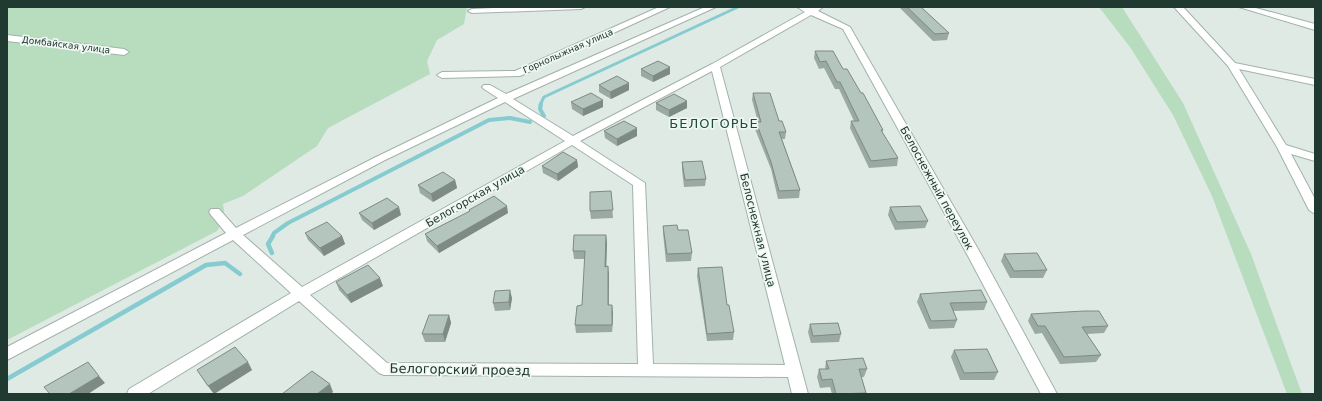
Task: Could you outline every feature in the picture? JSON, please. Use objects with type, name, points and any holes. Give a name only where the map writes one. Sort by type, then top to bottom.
[{"type":"street","points":[[472,12],[581,7]]},
{"type":"street","name":"Горнолыжная улица","points":[[442,75],[517,74],[666,7]]},
{"type":"street","points":[[7,354],[234,234],[505,99],[712,7]]},
{"type":"street","points":[[1178,7],[1232,65],[1282,147],[1315,210]]},
{"type":"street","points":[[1243,7],[1315,27]]},
{"type":"street","name":"Белогорская улица","points":[[136,394],[300,294],[572,141],[715,66],[810,8]]},
{"type":"street","name":"Белоснежный переулок","points":[[810,8],[846,27],[968,244],[1048,394]]},
{"type":"street","name":"Домбайская улица","points":[[7,38],[124,52]]},
{"type":"street","points":[[1232,65],[1315,82]]},
{"type":"street","name":"Белоснежная улица","points":[[715,66],[800,394]]},
{"type":"street","points":[[487,87],[639,183],[646,370]]},
{"type":"street","points":[[1282,147],[1315,158]]},
{"type":"street","name":"Белогорский проезд","points":[[215,212],[234,234],[384,369],[794,371]]},
{"type":"green space","points":[[7,7],[467,7],[464,24],[437,40],[427,61],[430,74],[328,128],[317,146],[243,196],[223,204],[225,218],[217,231],[7,340]]},
{"type":"green space","points":[[1099,7],[1122,7],[1183,103],[1251,254],[1302,394],[1287,394],[1212,196],[1173,115],[1130,47]]},
{"type":"building","points":[[907,7],[921,7],[949,33],[935,34]]},
{"type":"building","points":[[815,51],[833,51],[843,69],[847,69],[861,93],[863,93],[883,130],[881,130],[898,158],[871,161],[851,121],[859,121],[840,82],[837,82],[826,61],[820,62]]},
{"type":"building","points":[[658,61],[670,67],[653,76],[641,69]]},
{"type":"building","points":[[617,76],[629,83],[610,92],[599,85]]},
{"type":"building","points":[[591,93],[603,100],[583,109],[571,102]]},
{"type":"building","points":[[753,93],[770,93],[779,121],[782,121],[786,132],[779,132],[800,190],[779,191],[771,162],[756,122],[761,122]]},
{"type":"building","points":[[674,94],[687,101],[669,110],[656,103]]},
{"type":"building","points":[[624,121],[637,128],[617,139],[604,131]]},
{"type":"building","points":[[563,152],[577,160],[557,174],[542,166]]},
{"type":"building","points":[[702,161],[706,179],[685,180],[682,162]]},
{"type":"building","points":[[443,172],[455,180],[431,194],[418,185]]},
{"type":"building","points":[[611,191],[613,210],[590,211],[590,192]]},
{"type":"building","points":[[494,196],[507,206],[437,246],[425,234],[470,211],[469,210]]},
{"type":"building","points":[[387,198],[399,207],[372,223],[359,213]]},
{"type":"building","points":[[920,206],[928,221],[897,222],[890,207]]},
{"type":"building","points":[[327,222],[342,236],[320,248],[305,233]]},
{"type":"building","points":[[677,225],[678,230],[688,230],[692,253],[667,254],[663,226]]},
{"type":"building","points":[[574,235],[606,235],[605,267],[608,266],[608,305],[612,305],[612,325],[575,325],[577,306],[582,305],[585,251],[573,251]]},
{"type":"building","points":[[1037,253],[1047,270],[1014,271],[1004,254]]},
{"type":"building","points":[[368,265],[380,278],[347,295],[336,282]]},
{"type":"building","points":[[722,267],[727,305],[729,305],[734,332],[707,334],[698,268]]},
{"type":"building","points":[[510,290],[509,302],[493,303],[495,291]]},
{"type":"building","points":[[981,290],[987,302],[950,303],[957,320],[931,321],[920,294]]},
{"type":"building","points":[[1099,311],[1108,326],[1082,327],[1101,355],[1064,357],[1045,326],[1038,326],[1031,314]]},
{"type":"building","points":[[429,315],[449,315],[443,334],[422,334]]},
{"type":"building","points":[[838,323],[841,334],[813,336],[810,324]]},
{"type":"building","points":[[235,347],[248,362],[208,386],[197,370]]},
{"type":"building","points":[[987,349],[998,372],[964,373],[954,350]]},
{"type":"building","points":[[863,358],[867,369],[859,369],[866,393],[836,394],[832,379],[822,380],[819,369],[829,369],[826,361]]},
{"type":"building","points":[[88,362],[99,376],[69,394],[50,394],[44,387]]},
{"type":"building","points":[[312,371],[330,384],[317,394],[282,394]]},
{"type":"waterway","points":[[540,105],[544,97],[738,7]]},
{"type":"waterway","points":[[541,104],[540,109],[544,116]]},
{"type":"waterway","points":[[272,237],[274,233],[288,223],[489,120],[510,118],[530,122]]},
{"type":"waterway","points":[[272,253],[268,244],[273,236]]},
{"type":"waterway","points":[[7,379],[206,265],[225,263],[240,274]]},
{"type":"district","name":"БЕЛОГОРЬЕ","points":[[714,123]]}]
